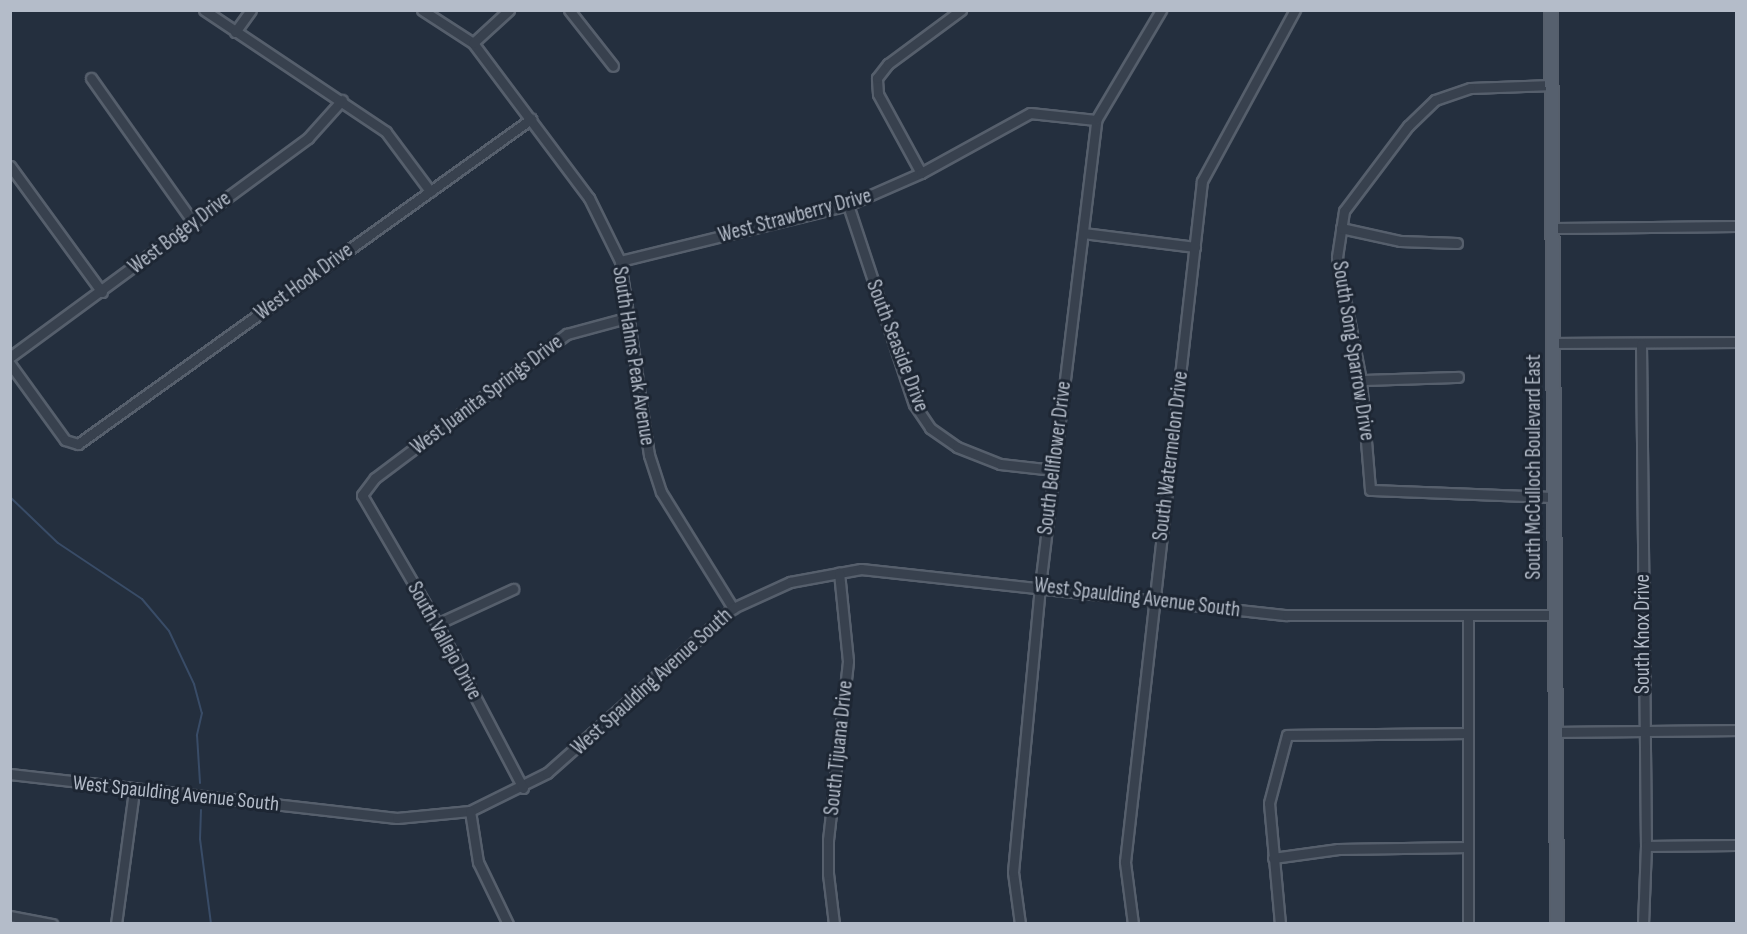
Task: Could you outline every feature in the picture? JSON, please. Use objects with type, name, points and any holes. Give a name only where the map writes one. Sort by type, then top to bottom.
[{"type":"main road","name":"South McCulloch Boulevard East","points":[[1551,10],[1557,924]]},
{"type":"street","points":[[204,10],[342,100],[386,132],[430,191]]},
{"type":"street","points":[[235,32],[251,10]]},
{"type":"street","name":"South Hahns Peak Avenue","points":[[422,10],[473,43],[589,198],[620,261],[626,318],[649,455],[661,492],[733,608]]},
{"type":"street","points":[[473,43],[509,10]]},
{"type":"street","points":[[568,10],[613,66]]},
{"type":"street","points":[[921,173],[878,94],[877,78],[888,64],[961,10]]},
{"type":"street","name":"South Bellflower Drive","points":[[1020,924],[1013,872],[1040,586],[1096,120],[1161,10]]},
{"type":"street","name":"South Watermelon Drive","points":[[1133,924],[1125,862],[1202,181],[1295,10]]},
{"type":"street","points":[[91,78],[193,222]]},
{"type":"street","name":"South Song Sparrow Drive","points":[[1552,85],[1470,88],[1435,100],[1408,126],[1344,211],[1337,257],[1361,380],[1370,490],[1554,497]]},
{"type":"street","name":"West Bogey Drive","points":[[10,357],[102,292],[308,138],[342,100]]},
{"type":"street","name":"West Strawberry Drive","points":[[620,261],[848,205],[921,173],[1030,113],[1096,120]]},
{"type":"street","name":"West Hook Drive","points":[[10,364],[65,440],[78,444],[531,119]]},
{"type":"street","points":[[10,166],[102,292]]},
{"type":"street","name":"South Seaside Drive","points":[[848,205],[914,404],[930,428],[957,447],[1000,464],[1054,470]]},
{"type":"street","points":[[1554,228],[1737,226]]},
{"type":"street","points":[[1341,228],[1400,241],[1457,243]]},
{"type":"street","points":[[1083,233],[1195,247]]},
{"type":"street","name":"West Juanita Springs Drive","points":[[362,495],[375,478],[567,334],[626,318]]},
{"type":"street","points":[[1553,343],[1737,342]]},
{"type":"street","name":"South Knox Drive","points":[[1641,344],[1646,846],[1643,924]]},
{"type":"street","points":[[1361,380],[1458,377]]},
{"type":"street","name":"South Vallejo Drive","points":[[362,495],[437,624],[523,788]]},
{"type":"street","name":"West Spaulding Avenue South","points":[[10,774],[134,790],[397,818],[470,811],[523,788],[571,754],[733,608],[790,582],[839,572],[879,570],[1040,586],[1154,603],[1287,615],[1555,615]]},
{"type":"street","name":"South Tijuana Drive","points":[[834,924],[828,874],[828,840],[848,661],[839,572]]},
{"type":"street","points":[[437,624],[513,589]]},
{"type":"street","points":[[1468,616],[1466,733],[1468,924]]},
{"type":"street","points":[[1556,732],[1644,733],[1737,730]]},
{"type":"street","points":[[1280,924],[1269,803],[1287,735],[1466,733]]},
{"type":"street","points":[[116,924],[134,790]]},
{"type":"street","points":[[470,811],[478,862],[508,924]]},
{"type":"street","points":[[1646,846],[1737,845]]},
{"type":"street","points":[[1273,858],[1338,849],[1468,847]]},
{"type":"street","points":[[10,916],[52,924]]},
{"type":"waterway","points":[[10,497],[58,543],[142,599],[169,631],[194,684],[202,713],[197,735],[200,783]]},
{"type":"waterway","points":[[201,810],[200,839],[211,924]]}]
